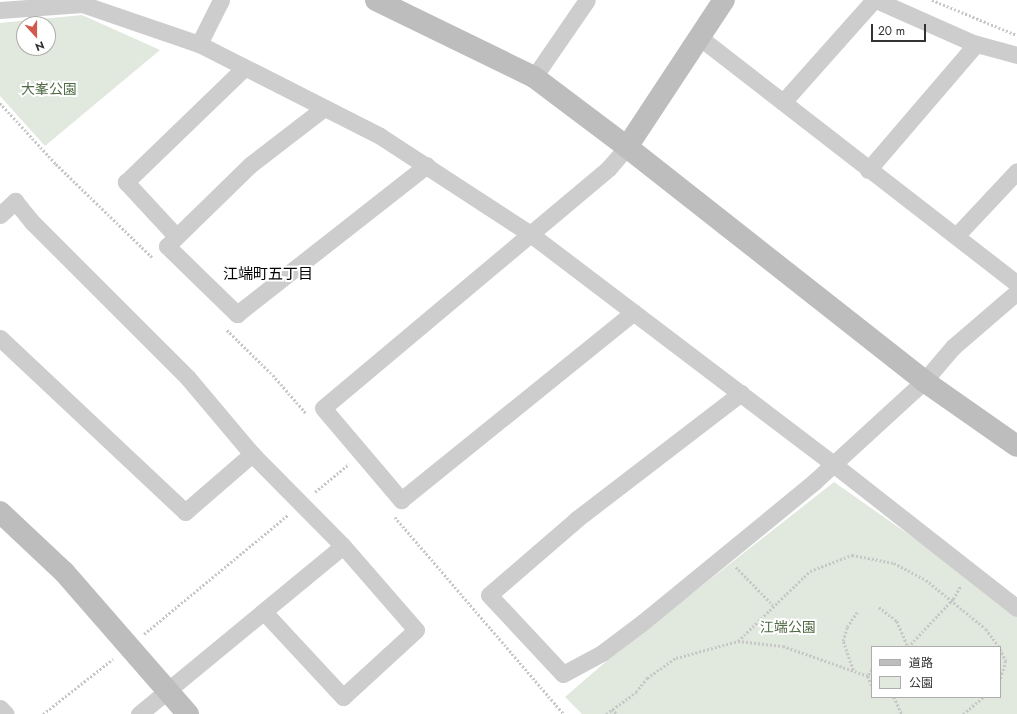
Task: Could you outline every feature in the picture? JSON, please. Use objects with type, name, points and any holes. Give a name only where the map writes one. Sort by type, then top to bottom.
[{"type":"street","points":[[199,44],[221,0]]},
{"type":"street","points":[[376,0],[534,78],[627,147],[924,381],[1017,446]]},
{"type":"street","points":[[534,78],[587,0]]},
{"type":"street","points":[[634,312],[401,500],[323,408],[529,233],[609,168],[627,147],[724,0]]},
{"type":"street","points":[[783,102],[875,0],[976,44],[1017,55]]},
{"type":"street","points":[[0,10],[82,4],[199,44],[380,136],[427,165],[529,233],[741,393],[832,463],[968,572],[1017,608]]},
{"type":"street","points":[[699,37],[868,170],[1017,284]]},
{"type":"street","points":[[868,170],[976,44]]},
{"type":"street","points":[[176,236],[126,182],[244,68]]},
{"type":"street","points":[[324,108],[250,165],[167,246],[237,314],[427,165]]},
{"type":"street","points":[[956,236],[1017,171]]},
{"type":"street","points":[[0,215],[15,201],[33,223],[188,378],[252,454],[343,546],[416,630],[343,698],[264,612]]},
{"type":"street","points":[[741,393],[577,519],[489,595],[563,674],[602,653],[815,481],[832,463],[924,381],[953,347],[1017,292]]},
{"type":"street","points":[[0,338],[185,512],[252,454]]},
{"type":"street","points":[[0,512],[64,572],[168,689],[188,714]]},
{"type":"street","points":[[139,714],[343,546]]},
{"type":"street","points":[[0,708],[6,714]]},
{"type":"path","points":[[932,0],[1017,35]]},
{"type":"path","points":[[0,103],[56,164],[153,258]]},
{"type":"path","points":[[222,325],[274,375],[309,416]]},
{"type":"path","points":[[345,458],[355,470]]},
{"type":"path","points":[[315,492],[350,464]]},
{"type":"path","points":[[391,512],[564,714]]},
{"type":"path","points":[[144,634],[290,513]]},
{"type":"path","points":[[725,555],[773,605]]},
{"type":"path","points":[[738,641],[773,605],[810,571],[852,555],[894,563],[926,580],[986,628],[999,646]]},
{"type":"path","points":[[909,646],[952,600],[968,572]]},
{"type":"path","points":[[879,607],[897,621],[908,646]]},
{"type":"path","points":[[853,671],[843,641],[847,626],[856,612]]},
{"type":"path","points":[[606,714],[636,692],[647,678],[676,658],[738,641],[783,646],[868,676],[871,684]]},
{"type":"path","points":[[1001,650],[1006,661],[1001,678]]},
{"type":"path","points":[[43,714],[118,655]]},
{"type":"path","points":[[868,676],[871,672]]},
{"type":"path","points":[[894,698],[902,714]]},
{"type":"path","points":[[963,714],[983,698]]},
{"type":"path","points":[[612,710],[616,714]]},
{"type":"green space","name":"大峯公園","points":[[82,15],[160,50],[45,146],[0,96],[0,23],[16,21],[16,56],[56,56],[56,18]]},
{"type":"green space","name":"江端公園","points":[[834,482],[938,555],[1017,617],[1017,714],[582,714],[565,697],[609,659]]},
{"type":"district","name":"江端町五丁目","points":[[268,275]]}]
